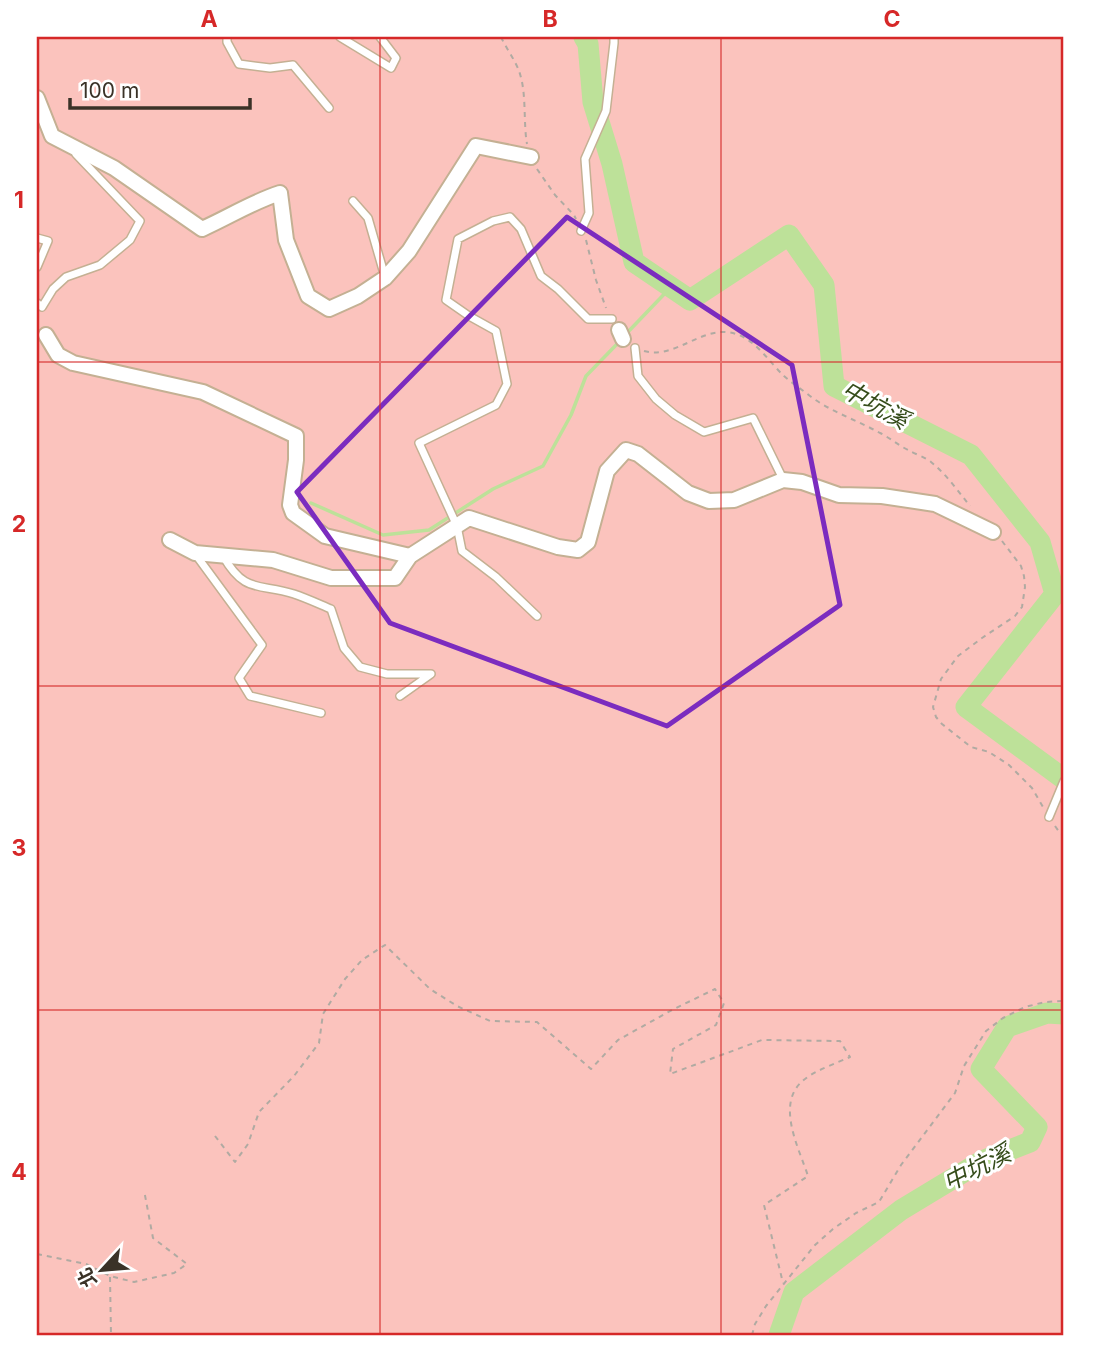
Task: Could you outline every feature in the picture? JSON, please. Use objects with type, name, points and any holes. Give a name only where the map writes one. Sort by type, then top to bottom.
[{"type":"street","points":[[37,98],[52,136],[114,168],[202,229],[257,201],[280,193],[286,240],[308,296],[329,309],[358,296],[385,278],[409,251],[476,146],[531,157]]},
{"type":"street","points":[[46,335],[58,355],[73,363],[203,392],[296,436],[290,505],[293,513],[325,536],[410,556]]},
{"type":"street","points":[[170,540],[195,553],[273,560],[331,578],[396,578],[410,556],[469,518],[558,547],[578,550],[588,542],[607,471],[626,450],[638,454],[688,493],[709,501],[734,500],[783,480],[802,482],[839,495],[882,496],[935,504],[993,532]]},
{"type":"lane","points":[[227,37],[227,43],[239,64],[270,68],[293,65],[329,107]]},
{"type":"lane","points":[[340,37],[391,68],[396,58],[380,37]]},
{"type":"lane","points":[[581,231],[589,213],[585,159],[606,111],[614,37]]},
{"type":"lane","points":[[37,303],[42,307],[53,289],[66,277],[100,265],[130,240],[140,221],[66,143]]},
{"type":"lane","points":[[353,201],[368,218],[385,278]]},
{"type":"lane","points":[[537,616],[496,577],[462,551],[456,524],[419,443],[496,405],[506,384],[496,331],[446,300],[458,239],[493,220],[510,217],[521,229],[541,276],[588,319],[622,334],[638,376],[656,399],[675,415],[704,432],[753,418],[783,480]]},
{"type":"lane","points":[[37,238],[48,241],[37,267]]},
{"type":"lane","points":[[195,553],[262,645],[239,678],[250,695],[321,713]]},
{"type":"lane","points":[[223,556],[232,572],[250,586],[293,594],[331,609],[344,648],[360,667],[387,674],[431,674],[400,696]]},
{"type":"lane","points":[[1049,817],[1064,781]]},
{"type":"path","points":[[501,37],[520,72],[528,151],[538,173],[575,215],[586,241],[596,280],[622,334],[653,353],[689,343],[708,334],[737,334],[750,342],[811,397],[930,461],[977,515]]},
{"type":"path","points":[[993,532],[1021,566],[1025,587],[1022,607],[1016,616],[958,656],[941,679],[933,707],[942,724],[971,747],[989,752],[1010,765],[1032,788],[1049,817],[1064,835]]},
{"type":"path","points":[[215,1136],[236,1162],[248,1144],[259,1112],[294,1076],[319,1044],[323,1014],[345,979],[362,960],[385,946],[430,989],[457,1006],[490,1021],[537,1022],[591,1069],[618,1040],[715,989],[724,1003],[716,1025],[673,1049],[670,1074],[762,1040],[840,1041],[850,1057],[804,1079],[793,1093],[790,1103],[791,1128],[808,1176],[764,1205],[783,1283]]},
{"type":"path","points":[[752,1335],[755,1324],[783,1283],[815,1245],[856,1213],[879,1202],[901,1165],[954,1093],[964,1066],[986,1031],[1003,1018],[1025,1007],[1064,1001]]},
{"type":"path","points":[[37,1254],[86,1264],[110,1276],[134,1282],[174,1273],[187,1264],[153,1238],[144,1190]]},
{"type":"path","points":[[110,1276],[111,1335]]},
{"type":"highlighted area","points":[[567,217],[792,365],[840,605],[667,726],[390,623],[297,492]]},
{"type":"shaded area","points":[[37,37],[1064,37],[1064,1335],[37,1335]]},
{"type":"waterway","name":"中坑溪","points":[[584,37],[588,44],[593,102],[612,164],[634,262],[690,300],[789,235],[824,285],[834,386],[971,455],[1040,542],[1055,594],[966,707],[1064,779]]},
{"type":"waterway","points":[[626,334],[671,287]]},
{"type":"waterway","points":[[311,503],[383,535],[429,530],[493,489],[543,466],[571,415],[586,376],[619,342]]},
{"type":"waterway","name":"中坑溪","points":[[779,1335],[794,1292],[901,1210],[982,1161],[1030,1142],[1037,1127],[981,1069],[1007,1027],[1047,1013],[1064,1014]]}]
